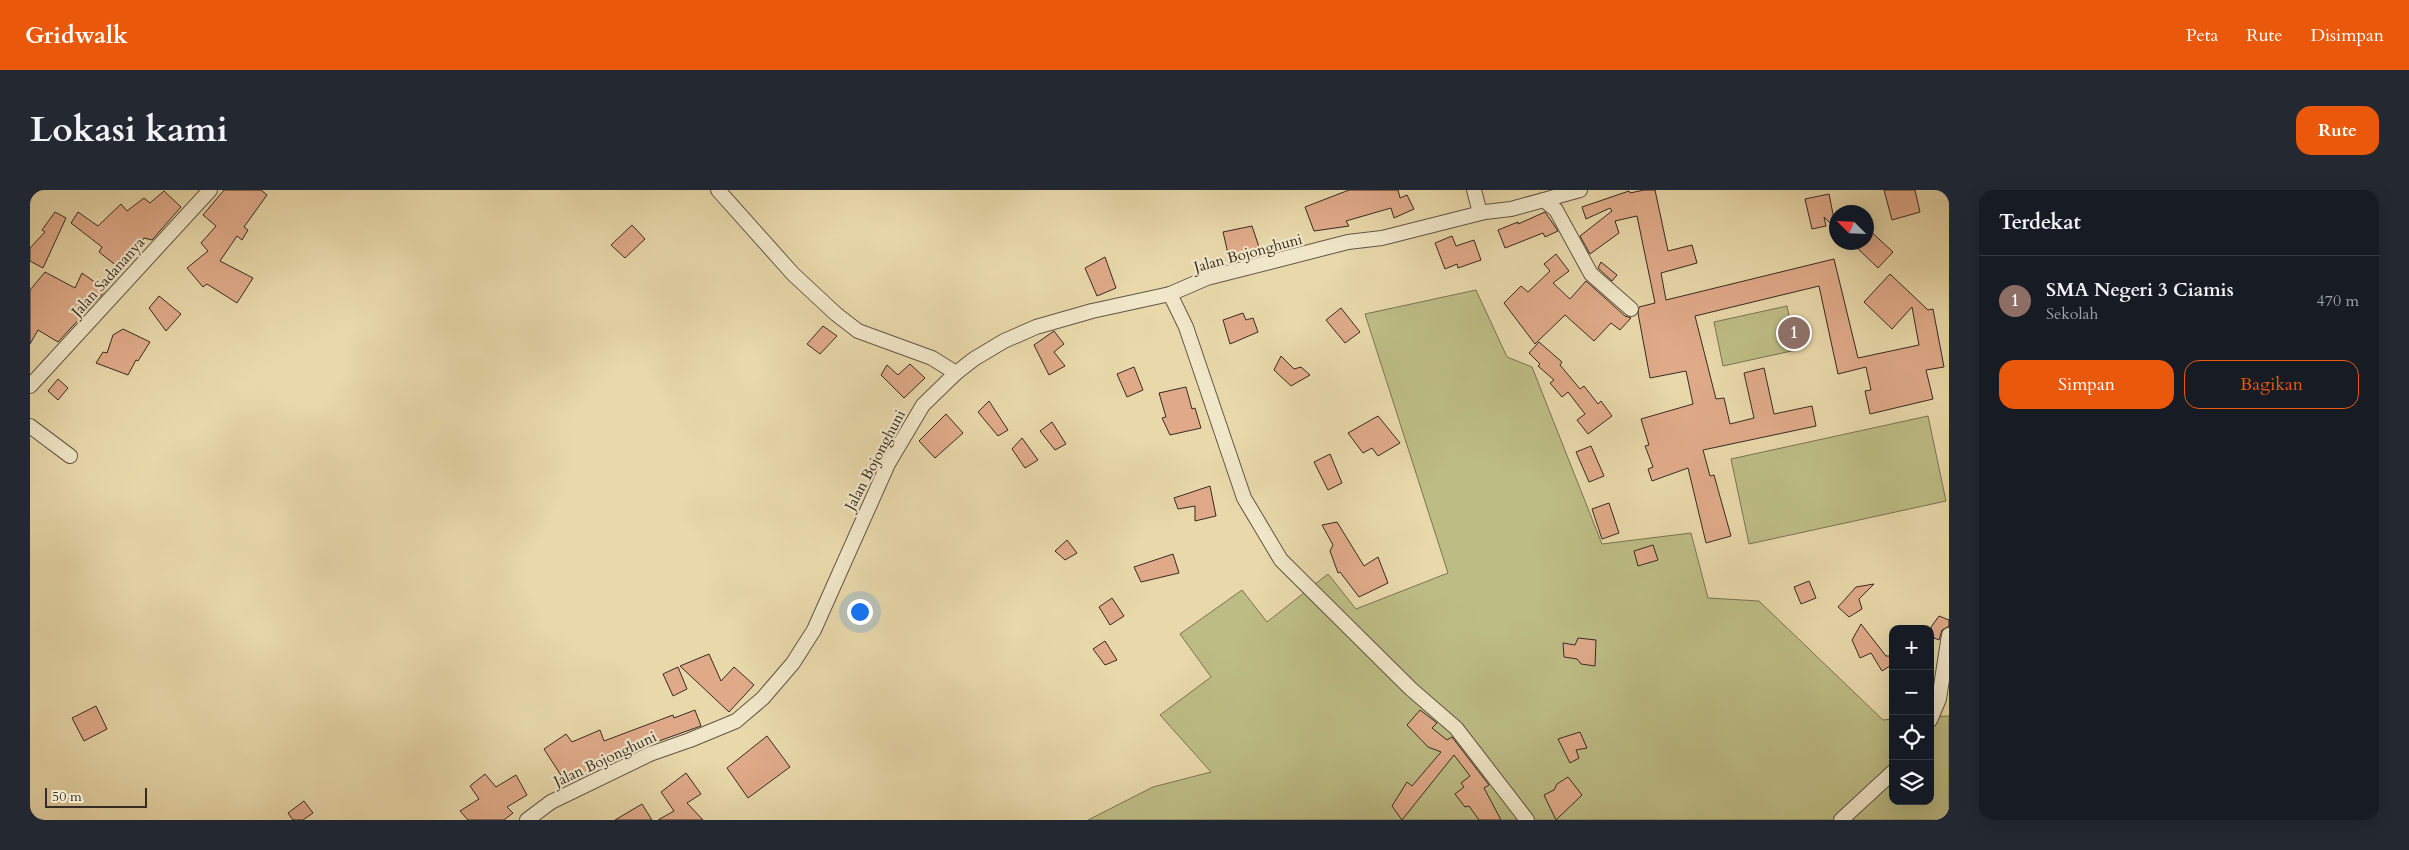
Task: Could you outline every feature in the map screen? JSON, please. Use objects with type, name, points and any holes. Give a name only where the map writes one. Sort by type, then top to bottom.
[{"type":"street","name":"Jalan Sadananya","points":[[30,386],[210,190]]},
{"type":"street","points":[[718,190],[793,274],[836,314],[858,331],[932,358],[956,373]]},
{"type":"street","points":[[1474,190],[1480,213]]},
{"type":"street","name":"Jalan Bojonghuni","points":[[527,820],[551,802],[642,757],[736,721],[763,698],[794,663],[814,630],[864,515],[905,434],[923,405],[956,373],[974,359],[1004,341],[1036,328],[1092,311],[1170,294],[1207,278],[1348,242],[1382,238],[1480,213],[1511,209],[1580,190]]},
{"type":"street","points":[[1544,200],[1556,210],[1590,274],[1631,310]]},
{"type":"street","points":[[1170,294],[1192,343],[1244,498],[1281,560],[1411,689],[1456,728],[1527,820]]},
{"type":"street","points":[[30,426],[70,456]]},
{"type":"street","points":[[1932,715],[1939,699],[1949,635]]},
{"type":"street","points":[[1841,820],[1889,776]]},
{"type":"shaded area","points":[[1476,290],[1507,357],[1532,367],[1602,544],[1691,533],[1708,598],[1759,601],[1883,720],[1889,719],[1889,805],[1934,805],[1934,717],[1949,716],[1949,820],[1088,820],[1153,787],[1211,772],[1160,715],[1211,677],[1180,634],[1242,590],[1267,622],[1328,574],[1356,609],[1448,573],[1365,314]]},
{"type":"shaded area","points":[[1787,306],[1796,350],[1723,366],[1714,322]]},
{"type":"shaded area","points":[[1928,416],[1946,501],[1749,544],[1731,459]]},
{"type":"building","points":[[224,190],[261,190],[267,195],[244,227],[248,230],[242,240],[237,236],[220,261],[253,278],[237,303],[207,284],[203,287],[187,268],[208,251],[201,243],[216,226],[203,215]]},
{"type":"building","points":[[1349,190],[1398,190],[1400,198],[1407,195],[1414,209],[1394,218],[1391,208],[1346,221],[1349,226],[1314,231],[1305,207]]},
{"type":"building","points":[[1655,190],[1668,251],[1692,245],[1697,263],[1661,273],[1666,300],[1834,259],[1858,358],[1919,345],[1912,307],[1892,329],[1864,302],[1890,274],[1928,310],[1933,309],[1944,367],[1926,370],[1933,399],[1870,414],[1865,391],[1871,390],[1866,367],[1838,374],[1819,286],[1695,316],[1716,399],[1724,398],[1730,424],[1754,418],[1744,373],[1764,368],[1774,414],[1812,406],[1816,426],[1703,450],[1710,476],[1714,475],[1731,536],[1706,543],[1688,468],[1652,481],[1648,469],[1653,467],[1645,446],[1649,445],[1641,419],[1693,404],[1686,371],[1650,378],[1638,313],[1639,307],[1655,303],[1637,216],[1615,221],[1619,233],[1590,254],[1580,236],[1612,211],[1610,208],[1586,219],[1582,207],[1629,191],[1630,193]]},
{"type":"building","points":[[1884,190],[1915,190],[1920,212],[1892,220]]},
{"type":"building","points":[[164,191],[181,207],[152,240],[144,238],[135,252],[130,249],[118,267],[99,252],[102,247],[71,223],[78,212],[98,226],[121,204],[127,211],[144,198],[150,203]]},
{"type":"building","points":[[1829,194],[1831,205],[1829,205],[1829,222],[1824,217],[1826,226],[1812,229],[1805,199]]},
{"type":"building","points":[[55,212],[66,218],[43,268],[30,261],[30,248],[45,232],[42,230]]},
{"type":"building","points":[[1545,212],[1558,231],[1545,237],[1543,233],[1505,248],[1498,230],[1518,222],[1518,224]]},
{"type":"building","points":[[632,225],[645,239],[625,258],[611,245]]},
{"type":"building","points":[[1252,226],[1259,247],[1229,258],[1223,232]]},
{"type":"building","points":[[1874,234],[1893,252],[1878,268],[1859,250],[1874,250]]},
{"type":"building","points":[[1452,236],[1456,246],[1474,240],[1481,260],[1458,268],[1457,264],[1445,269],[1435,243]]},
{"type":"building","points":[[1556,254],[1569,271],[1553,283],[1570,299],[1586,281],[1625,316],[1631,318],[1620,330],[1611,323],[1594,341],[1565,315],[1535,344],[1504,303],[1521,286],[1528,292],[1550,271],[1544,264]]},
{"type":"building","points":[[1105,257],[1116,288],[1097,296],[1085,268]]},
{"type":"building","points":[[1601,262],[1617,275],[1612,281],[1598,268]]},
{"type":"building","points":[[45,272],[75,288],[82,273],[106,290],[58,342],[38,330],[30,344],[30,290]]},
{"type":"building","points":[[159,296],[181,314],[166,331],[149,308]]},
{"type":"building","points":[[1341,308],[1360,332],[1345,343],[1326,320]]},
{"type":"building","points":[[1243,313],[1246,320],[1253,318],[1258,332],[1230,344],[1223,320]]},
{"type":"building","points":[[823,326],[837,336],[820,354],[807,344]]},
{"type":"building","points":[[123,329],[150,342],[138,361],[136,360],[128,375],[96,363],[103,352],[107,353],[113,335]]},
{"type":"building","points":[[1054,331],[1064,344],[1054,352],[1065,366],[1049,375],[1034,345]]},
{"type":"building","points":[[1539,342],[1562,362],[1560,365],[1580,389],[1584,386],[1598,404],[1601,401],[1612,416],[1588,434],[1577,420],[1585,414],[1568,392],[1562,397],[1550,383],[1554,380],[1538,366],[1540,364],[1529,353]]},
{"type":"building","points":[[1281,356],[1294,369],[1301,367],[1310,375],[1291,386],[1274,370]]},
{"type":"building","points":[[910,364],[925,378],[904,398],[881,375],[887,365],[898,375]]},
{"type":"building","points":[[1134,367],[1143,390],[1127,397],[1117,374]]},
{"type":"building","points":[[58,379],[68,388],[58,400],[48,391]]},
{"type":"building","points":[[1186,387],[1192,409],[1195,408],[1201,428],[1170,435],[1162,418],[1166,417],[1159,393]]},
{"type":"building","points":[[989,401],[1008,430],[998,436],[978,412]]},
{"type":"building","points":[[946,414],[963,433],[935,458],[919,441]]},
{"type":"building","points":[[1378,416],[1400,443],[1378,456],[1372,448],[1363,453],[1348,433]]},
{"type":"building","points":[[1052,422],[1066,444],[1055,450],[1040,431]]},
{"type":"building","points":[[1022,438],[1038,460],[1025,468],[1012,449]]},
{"type":"building","points":[[1591,446],[1604,476],[1589,482],[1576,452]]},
{"type":"building","points":[[1330,454],[1342,483],[1328,490],[1314,462]]},
{"type":"building","points":[[1210,486],[1216,516],[1195,521],[1195,506],[1178,509],[1174,498]]},
{"type":"building","points":[[1609,503],[1619,533],[1602,539],[1592,509]]},
{"type":"building","points":[[1337,522],[1364,566],[1378,557],[1388,583],[1359,597],[1340,572],[1338,573],[1330,551],[1333,545],[1322,525]]},
{"type":"building","points":[[1067,540],[1077,553],[1065,560],[1055,551]]},
{"type":"building","points":[[1653,545],[1658,560],[1638,566],[1634,551]]},
{"type":"building","points":[[1173,554],[1179,573],[1141,582],[1134,567]]},
{"type":"building","points":[[1809,581],[1816,598],[1801,604],[1794,587]]},
{"type":"building","points":[[1874,584],[1859,599],[1862,609],[1849,617],[1838,607],[1856,587]]},
{"type":"building","points":[[1112,598],[1124,616],[1110,625],[1099,607]]},
{"type":"building","points":[[1939,616],[1949,620],[1949,626],[1942,630],[1939,640],[1934,638],[1934,625],[1932,625]]},
{"type":"building","points":[[1861,624],[1886,656],[1889,656],[1889,667],[1882,671],[1871,653],[1860,658],[1852,640]]},
{"type":"building","points":[[1578,638],[1596,640],[1595,666],[1581,664],[1577,659],[1564,657],[1563,643],[1575,645]]},
{"type":"building","points":[[1105,641],[1117,660],[1105,665],[1093,649]]},
{"type":"building","points":[[709,654],[721,681],[734,667],[754,685],[729,712],[680,666]]},
{"type":"building","points":[[678,667],[687,689],[673,696],[663,674]]},
{"type":"building","points":[[96,706],[107,729],[84,741],[72,718]]},
{"type":"building","points":[[695,710],[701,726],[639,748],[622,758],[621,755],[593,767],[594,769],[579,779],[575,772],[564,780],[544,749],[566,734],[572,742],[600,730],[604,741],[673,715],[674,718]]},
{"type":"building","points":[[1420,710],[1437,723],[1432,728],[1447,740],[1452,737],[1489,785],[1484,788],[1501,820],[1479,820],[1469,806],[1465,807],[1455,794],[1464,787],[1461,783],[1470,776],[1454,755],[1402,820],[1392,806],[1407,782],[1412,786],[1441,752],[1428,747],[1407,725]]},
{"type":"building","points":[[1580,732],[1587,748],[1576,750],[1579,758],[1570,763],[1558,739]]},
{"type":"building","points":[[767,736],[790,767],[748,798],[727,768]]},
{"type":"building","points":[[686,773],[701,794],[687,803],[703,820],[658,820],[674,811],[661,792]]},
{"type":"building","points":[[485,774],[496,787],[516,775],[527,795],[507,807],[513,813],[504,820],[468,820],[460,811],[479,799],[470,786]]},
{"type":"building","points":[[1568,777],[1582,795],[1556,820],[1544,795],[1554,790],[1557,784]]},
{"type":"building","points":[[304,801],[313,813],[303,820],[293,820],[288,813]]},
{"type":"building","points":[[642,804],[652,820],[615,820]]},
{"type":"place","name":"SMA Negeri 3 Ciamis","points":[[1794,333]]}]
